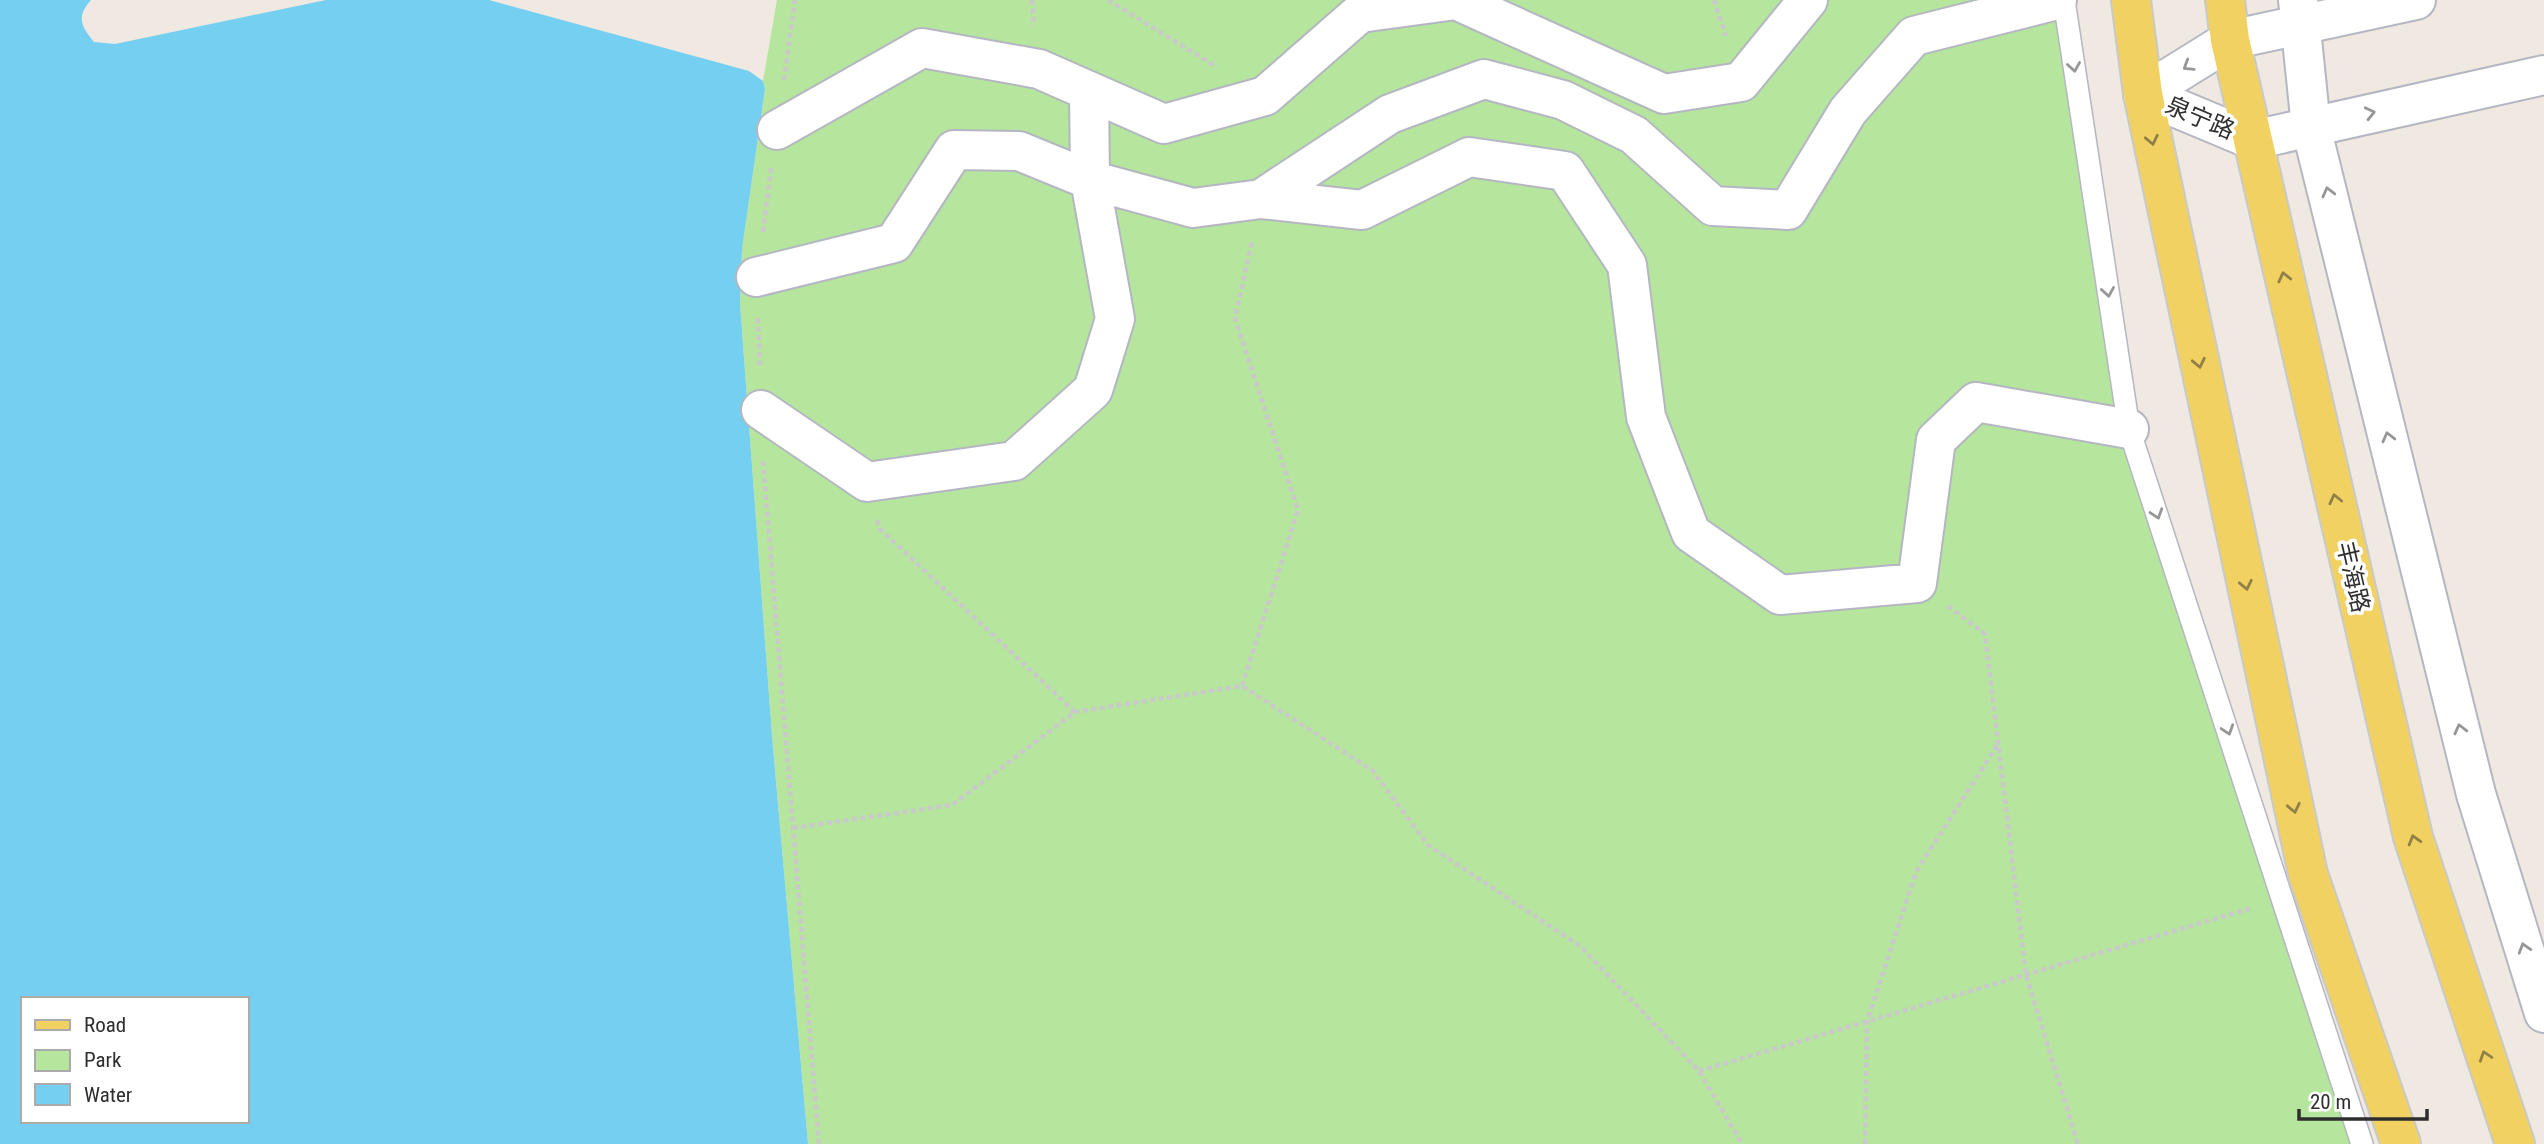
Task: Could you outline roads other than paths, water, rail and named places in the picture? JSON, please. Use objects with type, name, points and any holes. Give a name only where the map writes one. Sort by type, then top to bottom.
[{"type":"main road","points":[[2131,0],[2143,94],[2308,874],[2402,1144]]},
{"type":"main road","name":"丰海路","points":[[2225,0],[2230,40],[2413,837],[2515,1144]]},
{"type":"street","points":[[777,130],[922,48],[1039,69],[1164,124],[1265,96],[1360,13],[1456,0],[1664,94],[1741,82],[1808,0]]},
{"type":"street","points":[[1261,200],[1390,114],[1484,79],[1563,100],[1634,135],[1713,206],[1788,210],[1848,111],[1914,36],[2057,0]]},
{"type":"street","name":"泉宁路","points":[[2143,94],[2230,40],[2299,12],[2416,0]]},
{"type":"street","points":[[2299,12],[2311,127],[2476,794],[2544,1013]]},
{"type":"street","name":"泉宁路","points":[[2143,94],[2253,140],[2544,75]]},
{"type":"street","points":[[761,410],[867,482],[1014,461],[1093,390],[1115,319],[1090,180],[1089,91]]},
{"type":"street","points":[[757,277],[894,243],[954,150],[1019,151],[1090,180],[1193,208],[1261,200],[1362,210],[1469,157],[1565,171],[1627,265],[1646,417],[1691,533],[1780,595],[1917,583],[1936,440],[1976,402],[2129,429]]},
{"type":"lane","points":[[2064,0],[2129,429],[2362,1144]]},
{"type":"water","points":[[0,0],[91,0],[82,17],[86,31],[94,42],[115,44],[326,0],[489,0],[749,71],[763,81],[765,89],[742,249],[740,304],[772,736],[808,1144],[0,1144]]}]
